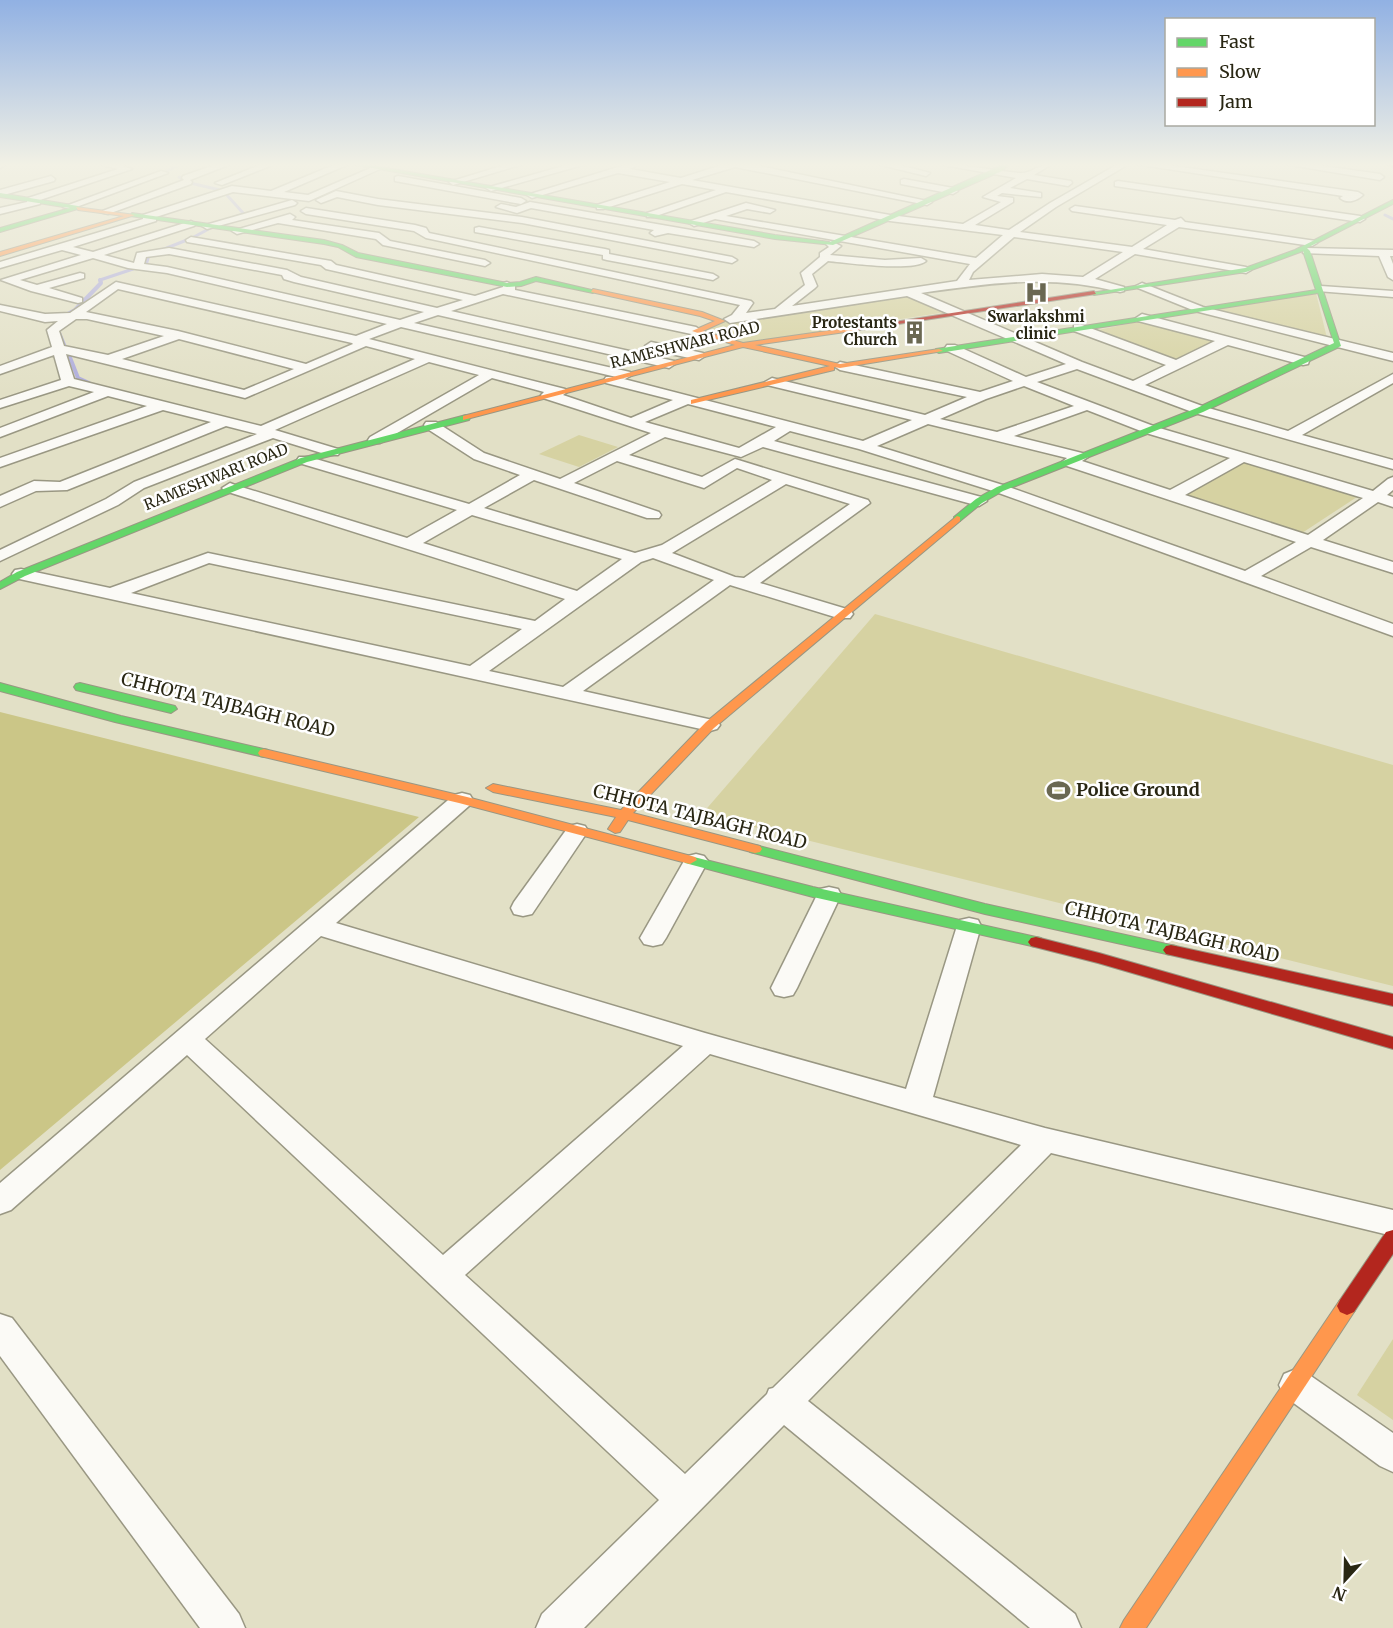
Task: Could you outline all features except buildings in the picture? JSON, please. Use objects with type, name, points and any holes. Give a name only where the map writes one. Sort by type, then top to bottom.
[{"type":"street","points":[[0,254],[55,240]]},
{"type":"street","points":[[0,265],[81,240]]},
{"type":"street","points":[[5,281],[140,240]]},
{"type":"street","points":[[191,240],[331,264],[326,266],[476,300]]},
{"type":"street","points":[[308,240],[340,246],[357,255],[696,332],[743,345],[981,396]]},
{"type":"street","points":[[384,240],[387,243],[501,266]]},
{"type":"street","points":[[450,240],[747,303],[736,318]]},
{"type":"street","points":[[530,240],[714,277]]},
{"type":"street","points":[[357,340],[400,323],[541,277],[636,240],[732,260]]},
{"type":"street","points":[[729,240],[754,244]]},
{"type":"street","points":[[812,240],[891,246],[978,262]]},
{"type":"street","points":[[828,240],[969,273]]},
{"type":"street","points":[[826,258],[824,255],[842,240]]},
{"type":"street","points":[[891,246],[901,240]]},
{"type":"street","points":[[961,284],[969,270],[1004,240]]},
{"type":"street","points":[[1058,240],[1246,264]]},
{"type":"street","points":[[1141,240],[1170,245]]},
{"type":"street","points":[[1270,240],[1308,247],[1388,253],[1393,277]]},
{"type":"street","name":"RAMESHWARI ROAD","points":[[0,586],[21,574],[304,460],[431,425],[743,345],[1201,277],[1246,264],[1269,262],[1308,247],[1315,240]]},
{"type":"street","points":[[1086,280],[1148,241]]},
{"type":"street","points":[[62,247],[138,267],[167,270],[400,323],[618,378],[690,401],[864,446],[1001,489],[1393,630]]},
{"type":"street","points":[[1308,247],[1338,344]]},
{"type":"street","points":[[138,267],[141,255],[156,252],[287,273],[288,277],[298,280],[669,364]]},
{"type":"street","points":[[777,312],[799,298],[811,286],[806,273],[826,258],[885,263],[921,261]]},
{"type":"street","points":[[1092,258],[1136,266]]},
{"type":"street","points":[[1079,268],[1100,271]]},
{"type":"street","points":[[524,271],[541,277],[702,314],[722,321]]},
{"type":"street","points":[[1169,271],[1201,277]]},
{"type":"street","points":[[35,289],[80,276]]},
{"type":"street","points":[[696,332],[736,318],[961,284],[1042,277],[1086,280],[1120,289]]},
{"type":"street","points":[[5,281],[78,300]]},
{"type":"street","points":[[68,382],[59,350],[57,328],[116,285],[357,340],[490,374],[554,394],[632,423],[741,453],[787,427]]},
{"type":"street","points":[[1142,286],[1199,309],[1393,357]]},
{"type":"street","points":[[632,423],[690,401],[840,366],[1321,290],[1393,294]]},
{"type":"street","points":[[908,292],[1077,365],[1200,410],[1393,465]]},
{"type":"street","points":[[461,304],[574,329]]},
{"type":"street","points":[[0,308],[45,318],[77,315],[178,335],[307,368]]},
{"type":"street","points":[[218,320],[238,313]]},
{"type":"street","points":[[1142,318],[1304,361]]},
{"type":"street","points":[[109,359],[198,327]]},
{"type":"street","points":[[1078,328],[1178,365]]},
{"type":"street","points":[[213,407],[360,346],[357,340]]},
{"type":"street","points":[[1133,386],[1228,340]]},
{"type":"street","points":[[642,344],[699,356]]},
{"type":"street","points":[[608,839],[624,815],[710,724],[979,501],[1001,489],[1200,410],[1338,344]]},
{"type":"street","points":[[951,348],[1025,382],[1151,430],[1393,502]]},
{"type":"street","points":[[0,370],[59,350],[109,359],[245,394]]},
{"type":"street","points":[[0,556],[112,502],[139,485],[269,430],[428,358]]},
{"type":"street","points":[[864,446],[981,396],[1077,365]]},
{"type":"street","points":[[375,440],[490,374]]},
{"type":"street","points":[[1289,436],[1393,378]]},
{"type":"street","points":[[0,404],[68,382],[269,430],[333,452]]},
{"type":"street","points":[[772,382],[998,437],[1075,460],[1171,496],[1393,568]]},
{"type":"street","points":[[0,433],[107,392]]},
{"type":"street","points":[[0,463],[163,405]]},
{"type":"street","points":[[998,437],[1089,405]]},
{"type":"street","points":[[0,502],[34,486],[62,488],[226,421]]},
{"type":"street","points":[[431,425],[479,456],[653,514]]},
{"type":"street","points":[[561,484],[663,432]]},
{"type":"street","points":[[759,441],[979,501]]},
{"type":"street","points":[[616,456],[704,483],[735,463],[862,503],[746,585]]},
{"type":"street","points":[[1171,496],[1243,457]]},
{"type":"street","points":[[304,460],[635,558]]},
{"type":"street","points":[[409,544],[532,475]]},
{"type":"street","points":[[473,673],[635,558],[668,549],[784,479]]},
{"type":"street","points":[[1247,577],[1310,541],[1377,497],[1393,482]]},
{"type":"street","points":[[230,488],[579,598]]},
{"type":"street","points":[[655,553],[727,579],[844,614]]},
{"type":"street","points":[[111,594],[208,558],[538,627]]},
{"type":"street","points":[[0,569],[710,724]]},
{"type":"street","points":[[567,693],[727,579]]},
{"type":"street","name":"CHHOTA TAJBAGH ROAD","points":[[69,684],[183,712]]},
{"type":"street","points":[[0,687],[119,719],[462,800],[829,895],[1099,958],[1393,1043]]},
{"type":"street","name":"CHHOTA TAJBAGH ROAD","points":[[481,786],[624,815],[985,909],[1393,999]]},
{"type":"street","points":[[0,1201],[462,800]]},
{"type":"street","points":[[523,908],[577,831]]},
{"type":"street","points":[[653,938],[696,861]]},
{"type":"street","points":[[784,988],[829,895]]},
{"type":"street","points":[[317,926],[705,1043],[1045,1140],[1393,1223]]},
{"type":"street","points":[[917,1102],[969,926]]},
{"type":"street","points":[[186,1038],[685,1499]]},
{"type":"street","points":[[444,1274],[705,1043]]},
{"type":"street","points":[[556,1628],[1045,1140]]},
{"type":"street","points":[[1132,1628],[1393,1238]]},
{"type":"street","points":[[0,1329],[225,1628]]},
{"type":"street","points":[[1296,1385],[1393,1454]]},
{"type":"street","points":[[782,1401],[1061,1628]]},
{"type":"shaded area","points":[[905,293],[947,312],[743,343],[702,331],[725,321]]},
{"type":"shaded area","points":[[1316,293],[1327,338],[1210,309]]},
{"type":"shaded area","points":[[1141,321],[1216,341],[1175,359],[1098,330]]},
{"type":"shaded area","points":[[579,435],[618,447],[579,467],[539,454]]},
{"type":"shaded area","points":[[1245,461],[1360,495],[1302,533],[1184,494]]},
{"type":"shaded area","name":"Police Ground","points":[[875,614],[1393,765],[1393,986],[702,814]]},
{"type":"shaded area","points":[[0,712],[419,817],[0,1170]]},
{"type":"shaded area","points":[[1393,1339],[1393,1420],[1357,1395]]},
{"type":"waterway","points":[[146,265],[149,255],[187,240]]},
{"type":"waterway","points":[[100,280],[133,269]]},
{"type":"waterway","points":[[62,317],[75,310],[101,283],[100,280]]},
{"type":"waterway","points":[[57,328],[65,347]]},
{"type":"waterway","points":[[69,355],[78,378],[89,383]]},
{"type":"traffic: fast","points":[[310,240],[340,246],[356,255],[507,285],[521,284],[536,279],[593,291]]},
{"type":"traffic: fast","points":[[799,240],[831,244],[840,240]]},
{"type":"traffic: fast","points":[[1094,293],[1246,270],[1297,251],[1319,240]]},
{"type":"traffic: fast","points":[[957,519],[979,501],[1000,489],[1200,410],[1338,344],[1307,251],[1303,248]]},
{"type":"traffic: fast","points":[[939,351],[1320,291]]},
{"type":"traffic: fast","points":[[0,586],[21,574],[304,460],[466,418]]},
{"type":"traffic: fast","points":[[0,687],[119,719],[264,753]]},
{"type":"traffic: fast","points":[[80,687],[171,709]]},
{"type":"traffic: fast","points":[[755,849],[985,909],[1171,950]]},
{"type":"traffic: fast","points":[[690,860],[813,892],[1036,942]]},
{"type":"traffic: slow","points":[[0,254],[47,240]]},
{"type":"traffic: slow","points":[[593,291],[702,314],[721,321],[696,331],[743,345],[840,366],[939,351]]},
{"type":"traffic: slow","points":[[466,418],[743,345],[859,328]]},
{"type":"traffic: slow","points":[[694,402],[831,368]]},
{"type":"traffic: slow","points":[[615,829],[624,815],[710,725],[957,519]]},
{"type":"traffic: slow","points":[[264,753],[462,800],[690,860]]},
{"type":"traffic: slow","points":[[493,788],[624,815],[755,849]]},
{"type":"traffic: slow","points":[[1132,1628],[1347,1306]]},
{"type":"traffic: jam","points":[[859,328],[1094,293]]},
{"type":"traffic: jam","points":[[1036,942],[1393,1043]]},
{"type":"traffic: jam","points":[[1171,950],[1393,1000]]},
{"type":"traffic: jam","points":[[1347,1306],[1393,1238]]},
{"type":"place","name":"Swarlakshmi clinic","points":[[1036,293]]},
{"type":"place","name":"Protestants Church","points":[[915,332]]},
{"type":"place","name":"Police Ground","points":[[1058,790]]}]
